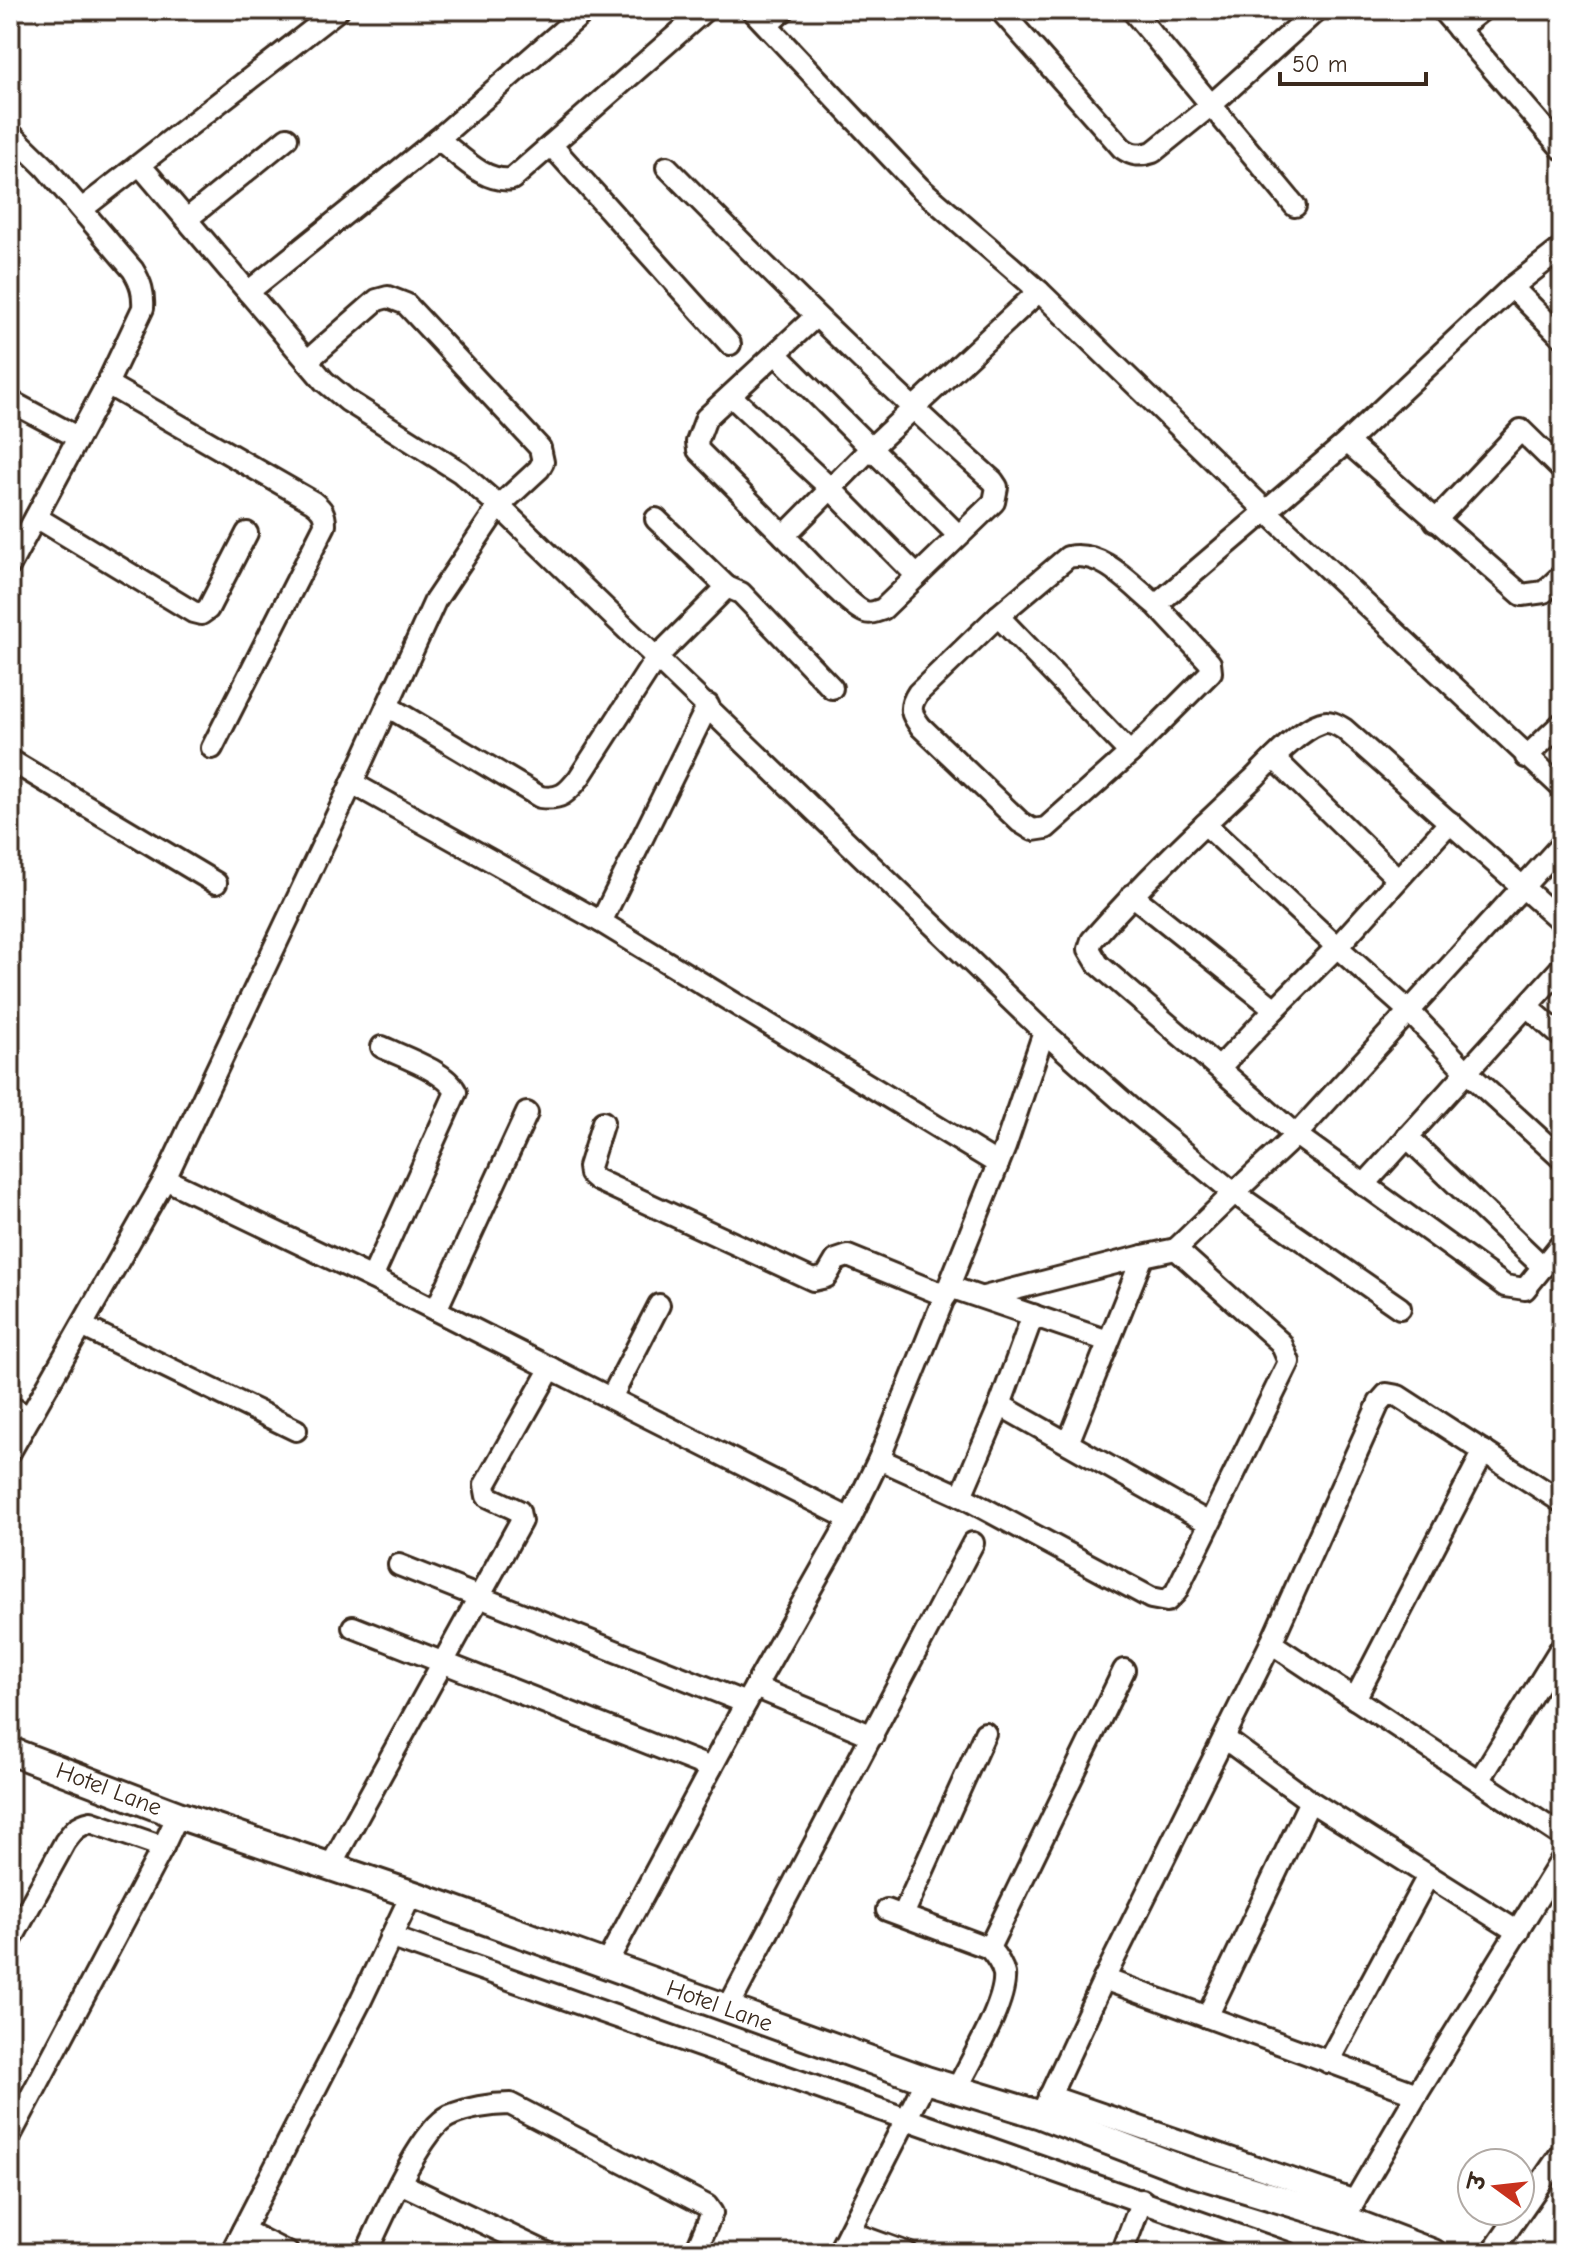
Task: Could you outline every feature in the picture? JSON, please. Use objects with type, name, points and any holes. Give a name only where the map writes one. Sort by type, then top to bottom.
[{"type":"street","points":[[82,209],[338,10]]},
{"type":"street","points":[[248,292],[438,139],[586,10]]},
{"type":"street","points":[[438,139],[488,177],[501,181],[512,179],[705,10]]},
{"type":"street","points":[[752,10],[919,187],[1039,291],[1265,510],[1562,788]]},
{"type":"street","points":[[767,25],[784,10]]},
{"type":"street","points":[[1000,10],[1130,154],[1141,156],[1153,152],[1210,106],[1313,11]]},
{"type":"street","points":[[1132,10],[1295,206]]},
{"type":"street","points":[[1442,10],[1562,149]]},
{"type":"street","points":[[1458,29],[1482,10]]},
{"type":"street","points":[[10,133],[82,209],[133,270],[144,296],[143,308],[107,384],[10,565]]},
{"type":"street","points":[[187,219],[287,138]]},
{"type":"street","points":[[551,145],[730,344]]},
{"type":"street","points":[[140,165],[324,381],[348,401],[460,472],[499,506],[1044,1032],[1130,1108],[1234,1193],[1400,1308]]},
{"type":"street","points":[[667,167],[815,317],[997,487],[994,502],[883,609],[872,613],[865,612],[847,598],[698,450],[697,442],[706,418],[815,317]]},
{"type":"street","points":[[1156,605],[1347,442],[1512,287],[1562,248]]},
{"type":"street","points":[[1512,287],[1562,337]]},
{"type":"street","points":[[784,536],[872,447],[1039,291]]},
{"type":"street","points":[[10,1452],[165,1179],[435,601],[499,506],[539,469],[544,456],[540,448],[406,304],[388,297],[377,300],[307,361]]},
{"type":"street","points":[[776,354],[958,535]]},
{"type":"street","points":[[107,384],[313,502],[325,515],[325,525],[212,748]]},
{"type":"street","points":[[731,396],[832,490],[917,576]]},
{"type":"street","points":[[10,401],[77,437]]},
{"type":"street","points":[[1435,521],[1521,430],[1562,470]]},
{"type":"street","points":[[1347,442],[1522,595],[1544,592],[1562,575]]},
{"type":"street","points":[[36,517],[201,614],[208,609],[247,533]]},
{"type":"street","points":[[656,519],[727,587],[741,593],[832,688]]},
{"type":"street","points":[[1081,554],[1107,565],[1156,605],[1210,663],[1211,672],[1130,753],[1046,828],[1033,830],[1020,822],[911,714],[911,703],[918,693],[998,616],[1068,557],[1081,554]]},
{"type":"street","points":[[387,706],[540,797],[553,799],[564,796],[579,778],[657,657],[727,587]]},
{"type":"street","points":[[998,616],[1130,753]]},
{"type":"street","points":[[601,922],[708,705]]},
{"type":"street","points":[[1562,922],[1344,729],[1322,722],[1308,729],[1274,758],[1132,895],[1092,940],[1089,949],[1093,958],[1296,1135],[1505,1286],[1525,1289],[1562,1243]]},
{"type":"street","points":[[1526,757],[1562,723]]},
{"type":"street","points":[[1274,758],[1398,879]]},
{"type":"street","points":[[10,760],[216,883]]},
{"type":"street","points":[[352,783],[601,922],[998,1164]]},
{"type":"street","points":[[1220,1067],[1337,947],[1450,822]]},
{"type":"street","points":[[1205,824],[1409,1011],[1467,1072],[1562,1159]]},
{"type":"street","points":[[984,1297],[1176,1249],[1296,1135],[1562,844]]},
{"type":"street","points":[[1132,895],[1275,1009]]},
{"type":"street","points":[[1364,1185],[1562,967]]},
{"type":"street","points":[[1527,1006],[1562,1037]]},
{"type":"street","points":[[605,1966],[750,1695],[850,1519],[879,1459],[998,1164],[1044,1032]]},
{"type":"street","points":[[372,1278],[456,1092],[443,1076],[382,1047]]},
{"type":"street","points":[[436,1310],[527,1113]]},
{"type":"street","points":[[603,1122],[589,1167],[590,1174],[597,1180],[813,1280],[826,1277],[836,1260],[848,1256],[948,1292],[984,1297],[1108,1341]]},
{"type":"street","points":[[1407,1137],[1543,1267]]},
{"type":"street","points":[[165,1179],[372,1278],[850,1519]]},
{"type":"street","points":[[879,1459],[961,1496],[1151,1598],[1167,1601],[1176,1592],[1289,1362],[1281,1343],[1176,1249]]},
{"type":"street","points":[[1068,1443],[1143,1256]]},
{"type":"street","points":[[611,1398],[659,1305]]},
{"type":"street","points":[[961,1496],[1000,1405],[1033,1315]]},
{"type":"street","points":[[82,1326],[296,1430]]},
{"type":"street","points":[[330,1867],[521,1521],[519,1511],[487,1496],[485,1485],[551,1368]]},
{"type":"street","points":[[1045,2105],[1271,1643],[1379,1403],[1387,1394],[1398,1396],[1562,1502]]},
{"type":"street","points":[[1000,1405],[1209,1523]]},
{"type":"street","points":[[10,1407],[30,1417]]},
{"type":"street","points":[[1355,1699],[1484,1451]]},
{"type":"street","points":[[728,2008],[973,1543]]},
{"type":"street","points":[[399,1565],[479,1599],[873,1736]]},
{"type":"street","points":[[353,1627],[711,1768]]},
{"type":"street","points":[[1271,1643],[1562,1836]]},
{"type":"street","points":[[1479,1781],[1562,1646]]},
{"type":"street","points":[[989,1948],[1124,1670]]},
{"type":"street","points":[[957,2089],[1003,1995],[1004,1973],[989,1948],[895,1912],[985,1733]]},
{"type":"street","points":[[1224,1738],[1310,1801],[1518,1932]]},
{"type":"street","name":"Hotel Lane","points":[[10,1751],[170,1831],[330,1867],[401,1916],[605,1966],[728,2008],[923,2086],[1045,2105],[1187,2171],[1349,2210],[1433,2253]]},
{"type":"street","points":[[1207,2017],[1310,1801]]},
{"type":"street","points":[[10,1942],[65,1842],[82,1824],[91,1822],[170,1831],[10,2136]]},
{"type":"street","points":[[1349,2210],[1562,1859]]},
{"type":"street","points":[[1328,2062],[1428,1876]]},
{"type":"street","points":[[231,2253],[401,1916],[908,2117],[1287,2253]]},
{"type":"street","points":[[1104,1979],[1417,2094]]},
{"type":"street","points":[[838,2253],[923,2086]]},
{"type":"street","points":[[366,2253],[400,2183],[432,2132],[449,2116],[489,2105],[510,2104],[707,2206],[712,2213],[710,2223],[695,2253]]},
{"type":"street","points":[[1492,2253],[1562,2152]]},
{"type":"street","points":[[400,2183],[547,2253]]},
{"type":"street","points":[[1122,2253],[1142,2200]]},
{"type":"street","points":[[243,2230],[288,2253]]},
{"type":"street","points":[[849,2232],[907,2253]]}]
